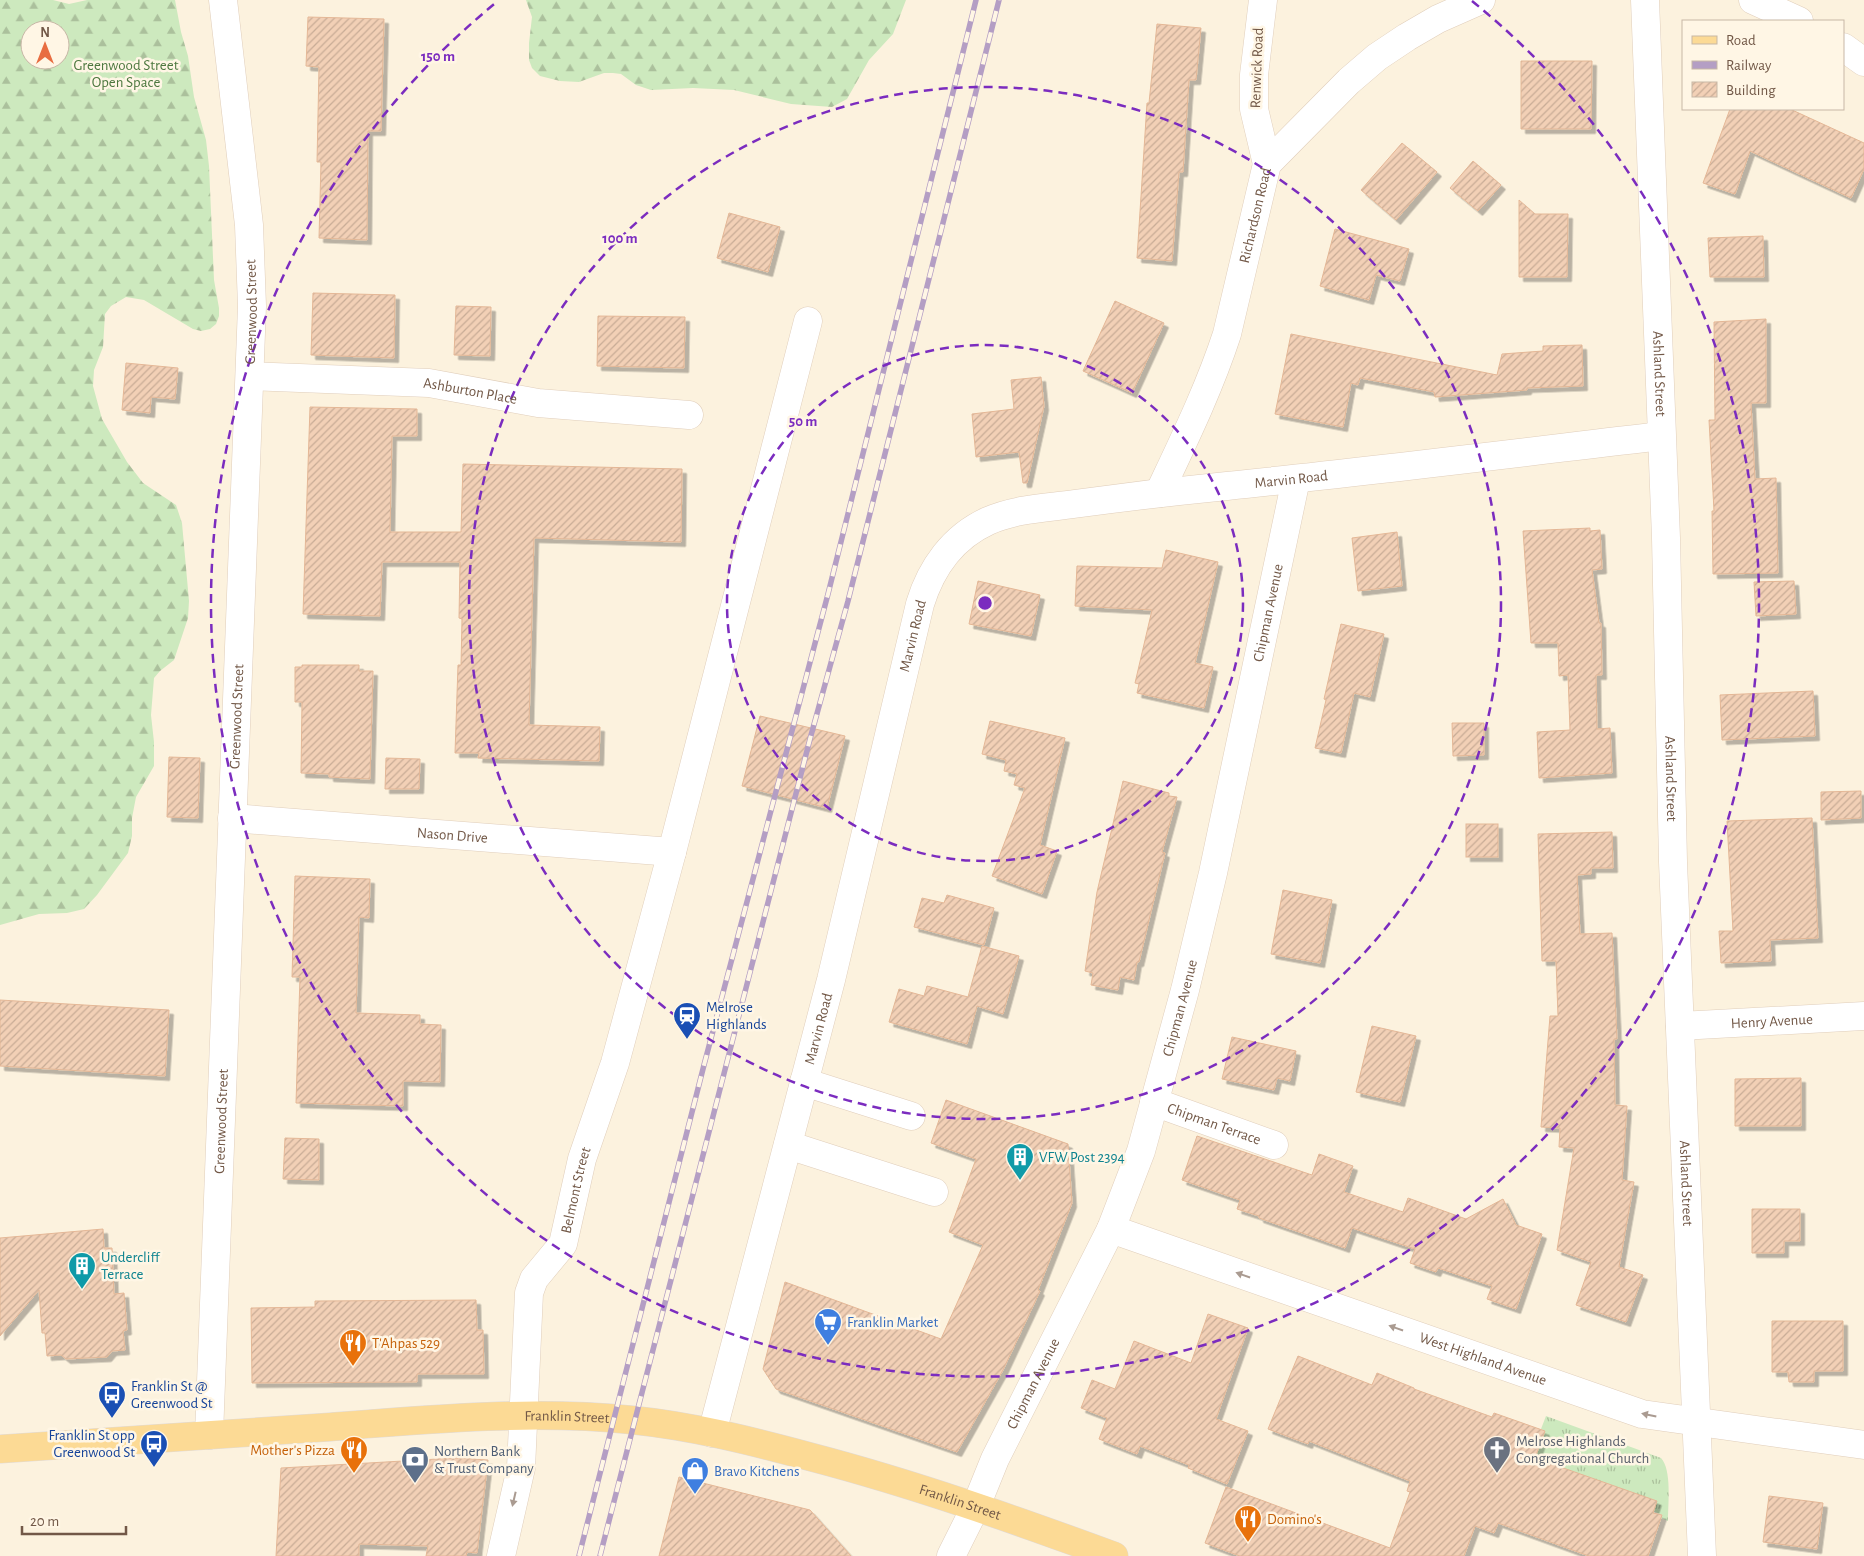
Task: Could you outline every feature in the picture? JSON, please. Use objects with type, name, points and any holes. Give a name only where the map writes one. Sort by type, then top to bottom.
[{"type":"main road","name":"Franklin Street","points":[[0,1449],[401,1421],[523,1416],[568,1416],[634,1420],[769,1446],[844,1466],[976,1506],[1114,1556]]},
{"type":"street","name":"Greenwood Street","points":[[209,1435],[252,306],[249,225],[223,0]]},
{"type":"street","name":"Renwick Road","points":[[1262,0],[1254,75],[1254,109],[1268,164]]},
{"type":"street","name":"Richardson Road","points":[[1159,493],[1202,402],[1227,334],[1268,164],[1349,81],[1377,57],[1438,19],[1481,0]]},
{"type":"street","name":"Ashland Street","points":[[1645,0],[1666,538],[1673,862],[1702,1556]]},
{"type":"street","points":[[1753,0],[1797,20]]},
{"type":"street","points":[[1844,48],[1864,62]]},
{"type":"street","name":"Belmont Street","points":[[501,1556],[522,1468],[529,1293],[534,1279],[563,1244],[582,1159],[611,1078],[672,852],[808,321]]},
{"type":"street","name":"Ashburton Place","points":[[250,376],[429,383],[538,403],[689,416]]},
{"type":"street","name":"Marvin Road","points":[[712,1434],[833,970],[920,604],[934,571],[957,542],[976,527],[998,516],[1022,511],[1159,493],[1296,479],[1661,436]]},
{"type":"street","name":"Chipman Avenue","points":[[951,1556],[976,1506],[996,1459],[1111,1229],[1141,1152],[1185,990],[1213,874],[1296,479]]},
{"type":"street","name":"Nason Drive","points":[[232,818],[672,852]]},
{"type":"street","name":"Henry Avenue","points":[[1680,1026],[1864,1016]]},
{"type":"street","points":[[804,1082],[911,1116]]},
{"type":"street","name":"Chipman Terrace","points":[[1154,1102],[1274,1145]]},
{"type":"street","points":[[788,1145],[934,1192]]},
{"type":"street","name":"West Highland Avenue","points":[[1111,1229],[1642,1414],[1864,1446]]},
{"type":"green space","name":"Greenwood Street Open Space","points":[[0,0],[53,0],[69,4],[87,0],[175,0],[188,56],[194,97],[206,140],[209,166],[214,280],[219,316],[216,324],[210,329],[201,331],[193,329],[144,300],[126,297],[111,306],[105,314],[103,347],[94,370],[93,386],[102,419],[127,462],[143,483],[176,505],[182,523],[189,601],[188,618],[174,660],[154,678],[151,715],[154,766],[136,797],[132,818],[132,836],[128,853],[97,895],[84,909],[67,913],[39,914],[0,925]]},
{"type":"green space","points":[[526,0],[906,0],[893,34],[869,60],[847,99],[832,107],[791,104],[734,90],[693,88],[651,90],[636,85],[621,74],[613,73],[604,73],[579,82],[560,81],[540,76],[532,68],[529,60],[532,17]]},
{"type":"green space","points":[[1546,1416],[1661,1458],[1667,1471],[1668,1479],[1668,1521],[1661,1518],[1662,1515],[1535,1458],[1545,1431],[1541,1429]]},
{"type":"building","points":[[308,17],[384,19],[381,131],[368,131],[367,240],[319,238],[321,162],[317,162],[319,67],[306,66]]},
{"type":"building","points":[[1157,24],[1201,28],[1196,80],[1189,80],[1183,172],[1179,172],[1172,261],[1137,258],[1147,103],[1149,103]]},
{"type":"building","points":[[1521,61],[1592,61],[1591,129],[1521,129]]},
{"type":"building","points":[[1730,110],[1792,110],[1864,143],[1864,169],[1851,198],[1750,151],[1735,194],[1703,183]]},
{"type":"building","points":[[1402,143],[1437,172],[1396,220],[1361,190]]},
{"type":"building","points":[[1473,161],[1501,185],[1478,211],[1450,188]]},
{"type":"building","points":[[1519,200],[1535,214],[1568,214],[1567,277],[1519,277]]},
{"type":"building","points":[[729,213],[780,227],[768,272],[717,258]]},
{"type":"building","points":[[1335,229],[1409,249],[1400,281],[1376,275],[1369,300],[1320,286]]},
{"type":"building","points":[[1763,236],[1764,277],[1710,277],[1708,238]]},
{"type":"building","points":[[313,293],[395,295],[394,358],[311,355]]},
{"type":"building","points":[[1115,301],[1164,323],[1132,393],[1083,371]]},
{"type":"building","points":[[456,306],[491,307],[490,356],[454,355]]},
{"type":"building","points":[[598,316],[685,317],[684,368],[597,366]]},
{"type":"building","points":[[1766,319],[1766,403],[1751,403],[1755,479],[1776,478],[1778,573],[1713,574],[1712,511],[1714,511],[1709,420],[1715,420],[1714,322]]},
{"type":"building","points":[[1291,334],[1497,375],[1502,354],[1543,351],[1543,346],[1582,345],[1583,386],[1527,388],[1527,390],[1435,397],[1434,392],[1360,378],[1358,385],[1351,383],[1343,427],[1275,414]]},
{"type":"building","points":[[126,363],[178,368],[175,399],[151,397],[150,413],[122,410]]},
{"type":"building","points":[[1041,377],[1044,406],[1027,483],[1023,483],[1019,452],[976,457],[972,414],[1014,409],[1011,380]]},
{"type":"building","points":[[310,407],[417,409],[417,436],[392,436],[390,532],[461,532],[463,464],[682,469],[681,542],[534,538],[529,725],[600,727],[599,761],[478,758],[479,753],[455,753],[458,665],[461,665],[462,619],[459,618],[460,562],[382,562],[380,616],[303,614]]},
{"type":"building","points":[[1590,528],[1590,531],[1600,530],[1602,569],[1592,570],[1599,623],[1601,623],[1602,675],[1596,675],[1597,729],[1610,728],[1612,773],[1539,778],[1537,732],[1570,730],[1568,675],[1559,676],[1558,643],[1531,643],[1523,531]]},
{"type":"building","points":[[1397,532],[1402,586],[1358,591],[1352,538]]},
{"type":"building","points":[[1166,550],[1218,562],[1195,663],[1213,667],[1204,708],[1137,693],[1139,684],[1135,683],[1152,610],[1075,606],[1077,566],[1162,568]]},
{"type":"building","points":[[978,581],[1040,595],[1031,636],[969,624]]},
{"type":"building","points":[[1794,581],[1796,614],[1756,616],[1754,582]]},
{"type":"building","points":[[1341,624],[1384,634],[1370,697],[1354,693],[1341,753],[1315,748]]},
{"type":"building","points":[[302,665],[359,665],[359,671],[373,671],[370,779],[329,777],[329,774],[301,773],[302,702],[295,702],[295,667],[302,667]]},
{"type":"building","points":[[1813,691],[1815,736],[1722,740],[1720,695]]},
{"type":"building","points":[[760,716],[845,736],[827,808],[742,786]]},
{"type":"building","points":[[990,721],[1065,738],[1040,845],[1057,851],[1042,894],[992,876],[1025,788],[1014,785],[1017,774],[1004,771],[1006,760],[982,754]]},
{"type":"building","points":[[1452,723],[1484,723],[1484,755],[1453,756]]},
{"type":"building","points":[[169,757],[200,758],[198,818],[167,817]]},
{"type":"building","points":[[386,758],[420,759],[419,789],[385,789]]},
{"type":"building","points":[[1123,781],[1169,793],[1169,796],[1177,797],[1162,852],[1165,853],[1134,980],[1120,977],[1118,990],[1091,985],[1093,973],[1085,971],[1097,892]]},
{"type":"building","points":[[1861,791],[1861,818],[1821,820],[1821,792]]},
{"type":"building","points":[[1812,818],[1818,938],[1770,940],[1771,961],[1721,963],[1719,931],[1733,931],[1727,821]]},
{"type":"building","points":[[1466,824],[1498,824],[1498,857],[1466,857]]},
{"type":"building","points":[[1612,832],[1613,868],[1591,868],[1591,874],[1577,875],[1580,934],[1612,933],[1617,1039],[1614,1039],[1615,1105],[1627,1106],[1622,1180],[1634,1182],[1619,1267],[1643,1275],[1626,1322],[1576,1305],[1591,1262],[1557,1250],[1574,1148],[1559,1147],[1560,1128],[1541,1127],[1550,1016],[1558,1016],[1556,961],[1542,961],[1538,834]]},
{"type":"building","points":[[295,876],[370,879],[369,918],[359,917],[356,1013],[420,1015],[420,1024],[441,1025],[440,1082],[403,1081],[403,1106],[296,1103],[300,977],[292,977]]},
{"type":"building","points":[[1283,890],[1332,900],[1320,963],[1271,954]]},
{"type":"building","points":[[947,895],[994,908],[984,945],[914,927],[922,898],[944,903]]},
{"type":"building","points":[[982,946],[1019,956],[1003,1014],[977,1006],[967,1044],[889,1022],[899,989],[924,996],[927,986],[968,997]]},
{"type":"building","points":[[0,1000],[169,1010],[165,1076],[0,1066]]},
{"type":"building","points":[[1372,1026],[1416,1036],[1400,1102],[1356,1092]]},
{"type":"building","points":[[1232,1037],[1296,1051],[1290,1081],[1277,1078],[1274,1090],[1222,1079]]},
{"type":"building","points":[[1801,1078],[1801,1126],[1735,1126],[1735,1079]]},
{"type":"building","points":[[946,1100],[1068,1144],[1072,1203],[1038,1290],[1040,1291],[1003,1370],[957,1452],[776,1389],[763,1369],[785,1282],[941,1339],[983,1245],[949,1232],[976,1159],[931,1143]]},
{"type":"building","points":[[1197,1136],[1312,1175],[1319,1154],[1353,1166],[1344,1192],[1403,1212],[1408,1198],[1466,1219],[1503,1199],[1516,1225],[1542,1234],[1516,1309],[1487,1299],[1492,1286],[1438,1268],[1436,1272],[1410,1263],[1415,1249],[1352,1228],[1345,1248],[1237,1209],[1240,1200],[1182,1180]]},
{"type":"building","points":[[285,1138],[319,1139],[319,1180],[283,1179]]},
{"type":"building","points":[[1752,1209],[1800,1209],[1800,1241],[1784,1241],[1784,1253],[1752,1253]]},
{"type":"building","name":"Undercliff Terrace","points":[[103,1229],[104,1248],[112,1248],[114,1294],[124,1293],[127,1330],[123,1331],[125,1350],[112,1351],[107,1357],[66,1359],[61,1355],[47,1356],[45,1333],[42,1333],[39,1290],[0,1336],[0,1238]]},
{"type":"building","points":[[476,1300],[477,1330],[483,1330],[484,1374],[417,1374],[417,1382],[252,1383],[251,1308],[315,1307],[315,1301]]},
{"type":"building","points":[[1208,1314],[1248,1328],[1216,1419],[1248,1431],[1227,1484],[1188,1468],[1189,1465],[1140,1446],[1137,1454],[1099,1439],[1107,1418],[1081,1408],[1092,1380],[1115,1389],[1134,1341],[1191,1363]]},
{"type":"building","points":[[1772,1321],[1843,1321],[1843,1371],[1814,1371],[1814,1382],[1789,1382],[1788,1372],[1772,1372]]},
{"type":"building","points":[[1298,1356],[1372,1385],[1377,1373],[1414,1389],[1492,1417],[1494,1413],[1545,1431],[1535,1458],[1657,1501],[1653,1513],[1662,1515],[1648,1556],[1589,1556],[1498,1523],[1494,1533],[1475,1526],[1464,1556],[1240,1556],[1205,1543],[1226,1487],[1390,1548],[1410,1492],[1407,1491],[1410,1481],[1309,1441],[1308,1444],[1268,1429]]},
{"type":"building","points":[[455,1458],[488,1460],[477,1553],[467,1552],[466,1556],[426,1556],[428,1546],[359,1544],[359,1556],[276,1556],[281,1468]]},
{"type":"building","points":[[679,1477],[810,1510],[851,1556],[659,1556]]},
{"type":"building","points":[[1769,1496],[1823,1503],[1817,1549],[1763,1542]]},
{"type":"railway","points":[[579,1556],[704,1065],[828,594],[976,0]]},
{"type":"railway","points":[[600,1556],[810,739],[848,601],[999,0]]},
{"type":"place","name":"Melrose Highlands","points":[[687,1040]]},
{"type":"place","name":"VFW Post 2394","points":[[1020,1181]]},
{"type":"place","name":"Undercliff Terrace","points":[[82,1290]]},
{"type":"place","name":"Franklin Market","points":[[828,1346]]},
{"type":"place","name":"T'Ahpas 529","points":[[353,1367]]},
{"type":"place","name":"Franklin St @ Greenwood St","points":[[112,1419]]},
{"type":"place","name":"Franklin St opp Greenwood St","points":[[154,1468]]},
{"type":"place","name":"Mother's Pizza","points":[[354,1474]]},
{"type":"place","name":"Melrose Highlands Congregational Church","points":[[1497,1474]]},
{"type":"place","name":"Northern Bank & Trust Company","points":[[415,1484]]},
{"type":"place","name":"Bravo Kitchens","points":[[695,1495]]},
{"type":"place","name":"Domino's","points":[[1248,1543]]}]
